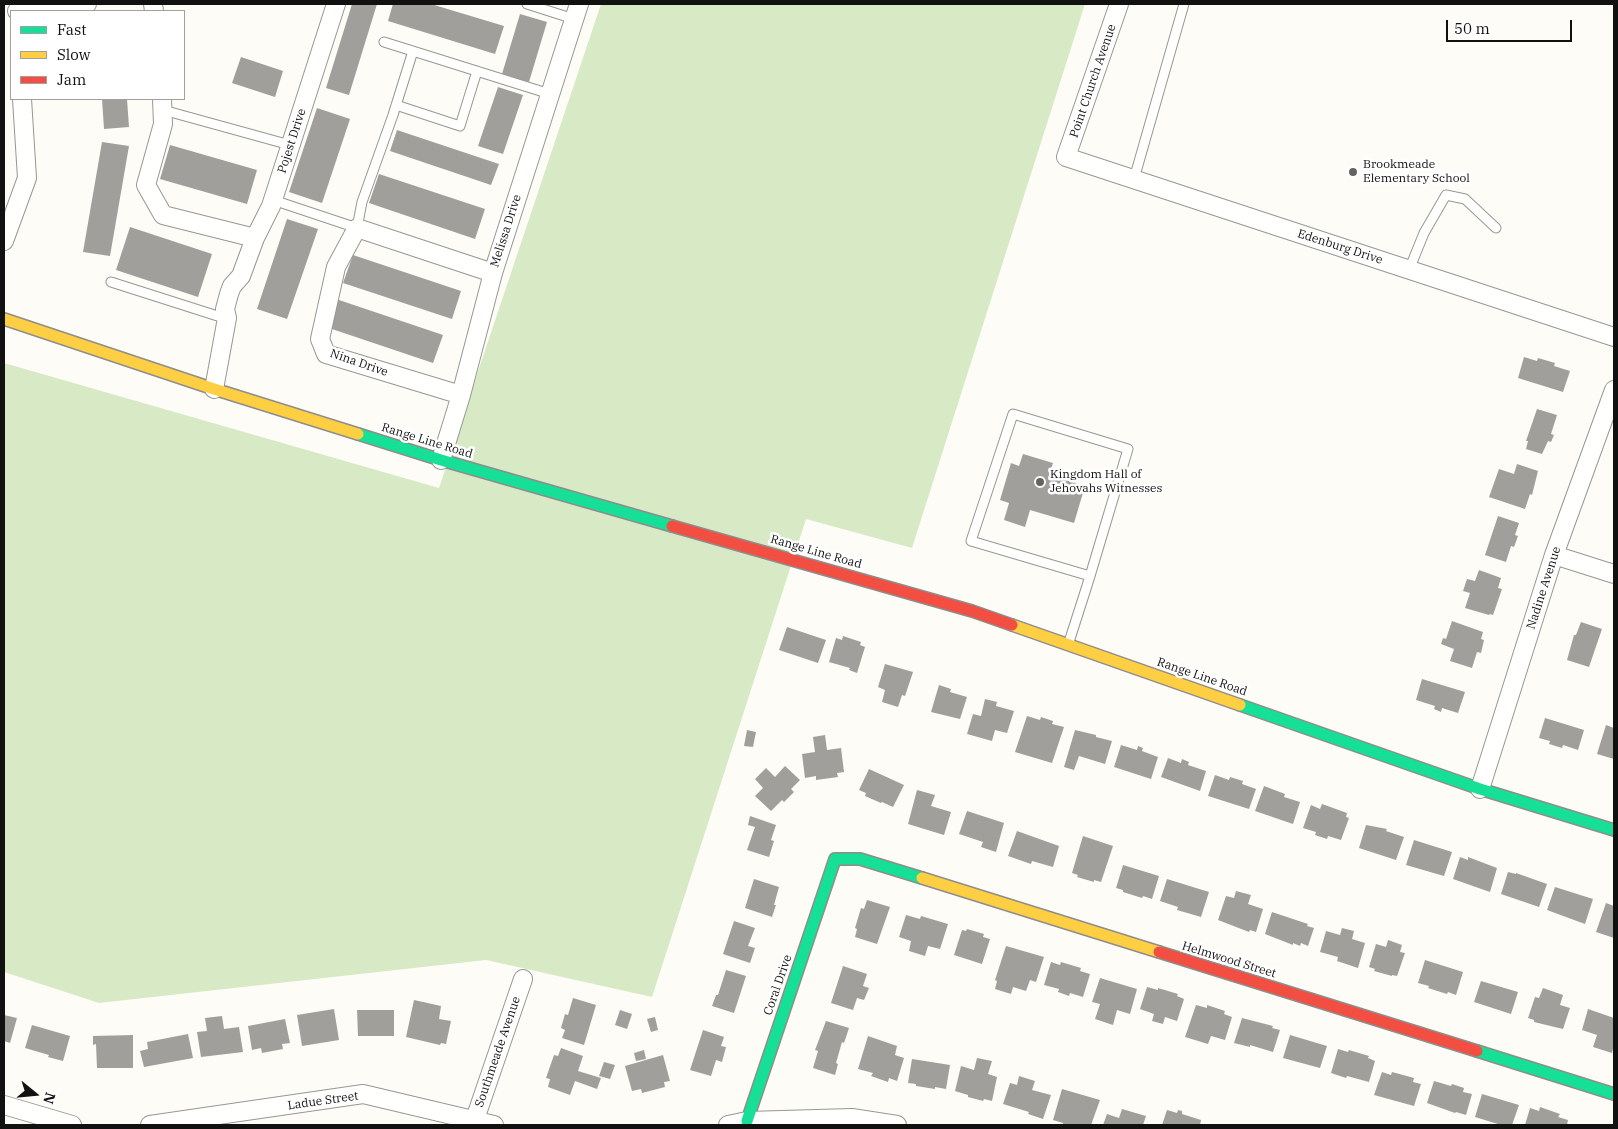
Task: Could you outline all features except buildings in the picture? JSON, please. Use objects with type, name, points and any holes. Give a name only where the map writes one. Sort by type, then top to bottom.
[{"type":"main road","name":"Range Line Road","points":[[4,319],[214,389],[441,460],[972,611],[1480,788],[1614,830]]},
{"type":"main road","name":"Helmwood Street","points":[[835,859],[860,859],[1614,1094]]},
{"type":"main road","name":"Coral Drive","points":[[747,1121],[835,859]]},
{"type":"street","points":[[26,10],[80,4]]},
{"type":"street","name":"Pojest Drive","points":[[214,389],[227,319],[225,309],[229,294],[232,286],[241,276],[254,238],[273,200],[336,4]]},
{"type":"street","name":"Point Church Avenue","points":[[1066,157],[1119,4]]},
{"type":"street","name":"Melissa Drive","points":[[441,460],[461,395],[493,273],[577,12]]},
{"type":"street","points":[[4,241],[27,178],[22,100]]},
{"type":"street","points":[[162,104],[163,124],[146,185],[163,214],[254,238]]},
{"type":"street","name":"Edenburg Drive","points":[[1066,157],[1614,337]]},
{"type":"street","points":[[357,228],[493,273]]},
{"type":"street","name":"Nina Drive","points":[[357,228],[336,267],[320,339],[326,354],[461,395]]},
{"type":"street","name":"Nadine Avenue","points":[[1480,788],[1554,556],[1614,390]]},
{"type":"street","points":[[1554,556],[1614,574]]},
{"type":"street","name":"Southmeade Avenue","points":[[474,1123],[523,979]]},
{"type":"street","name":"Ladue Street","points":[[150,1125],[363,1094],[474,1123],[494,1125]]},
{"type":"street","points":[[4,1104],[72,1125]]},
{"type":"street","points":[[728,1125],[747,1121],[852,1118],[897,1125]]},
{"type":"lane","points":[[527,4],[577,12]]},
{"type":"lane","points":[[1134,179],[1184,4]]},
{"type":"lane","points":[[384,42],[550,94]]},
{"type":"lane","name":"Nina Drive","points":[[357,228],[362,202],[413,51]]},
{"type":"lane","points":[[396,105],[460,126],[477,71]]},
{"type":"lane","points":[[162,104],[290,145]]},
{"type":"lane","points":[[1409,270],[1424,233],[1446,195],[1465,199],[1496,228]]},
{"type":"lane","points":[[273,200],[357,228]]},
{"type":"lane","points":[[112,282],[227,319]]},
{"type":"lane","points":[[1068,645],[1090,576],[1128,449],[1013,414],[971,541],[1090,576]]},
{"type":"green space","points":[[601,4],[1085,4],[912,548],[806,519],[652,997],[486,960],[99,1003],[4,972],[4,363],[439,488]]},
{"type":"traffic: fast","points":[[358,434],[441,460],[672,526]]},
{"type":"traffic: fast","points":[[1240,705],[1480,789],[1614,830]]},
{"type":"traffic: fast","points":[[747,1121],[835,859],[860,859],[922,878]]},
{"type":"traffic: fast","points":[[1477,1051],[1614,1094]]},
{"type":"traffic: slow","points":[[4,319],[214,389],[358,434]]},
{"type":"traffic: slow","points":[[1012,625],[1240,705]]},
{"type":"traffic: slow","points":[[922,878],[1159,952]]},
{"type":"traffic: jam","points":[[672,526],[972,611],[1012,625]]},
{"type":"traffic: jam","points":[[1159,952],[1477,1051]]},
{"type":"place","name":"Brookmeade Elementary School","points":[[1353,172]]},
{"type":"place","name":"Kingdom Hall of Jehovahs Witnesses","points":[[1040,482]]}]
